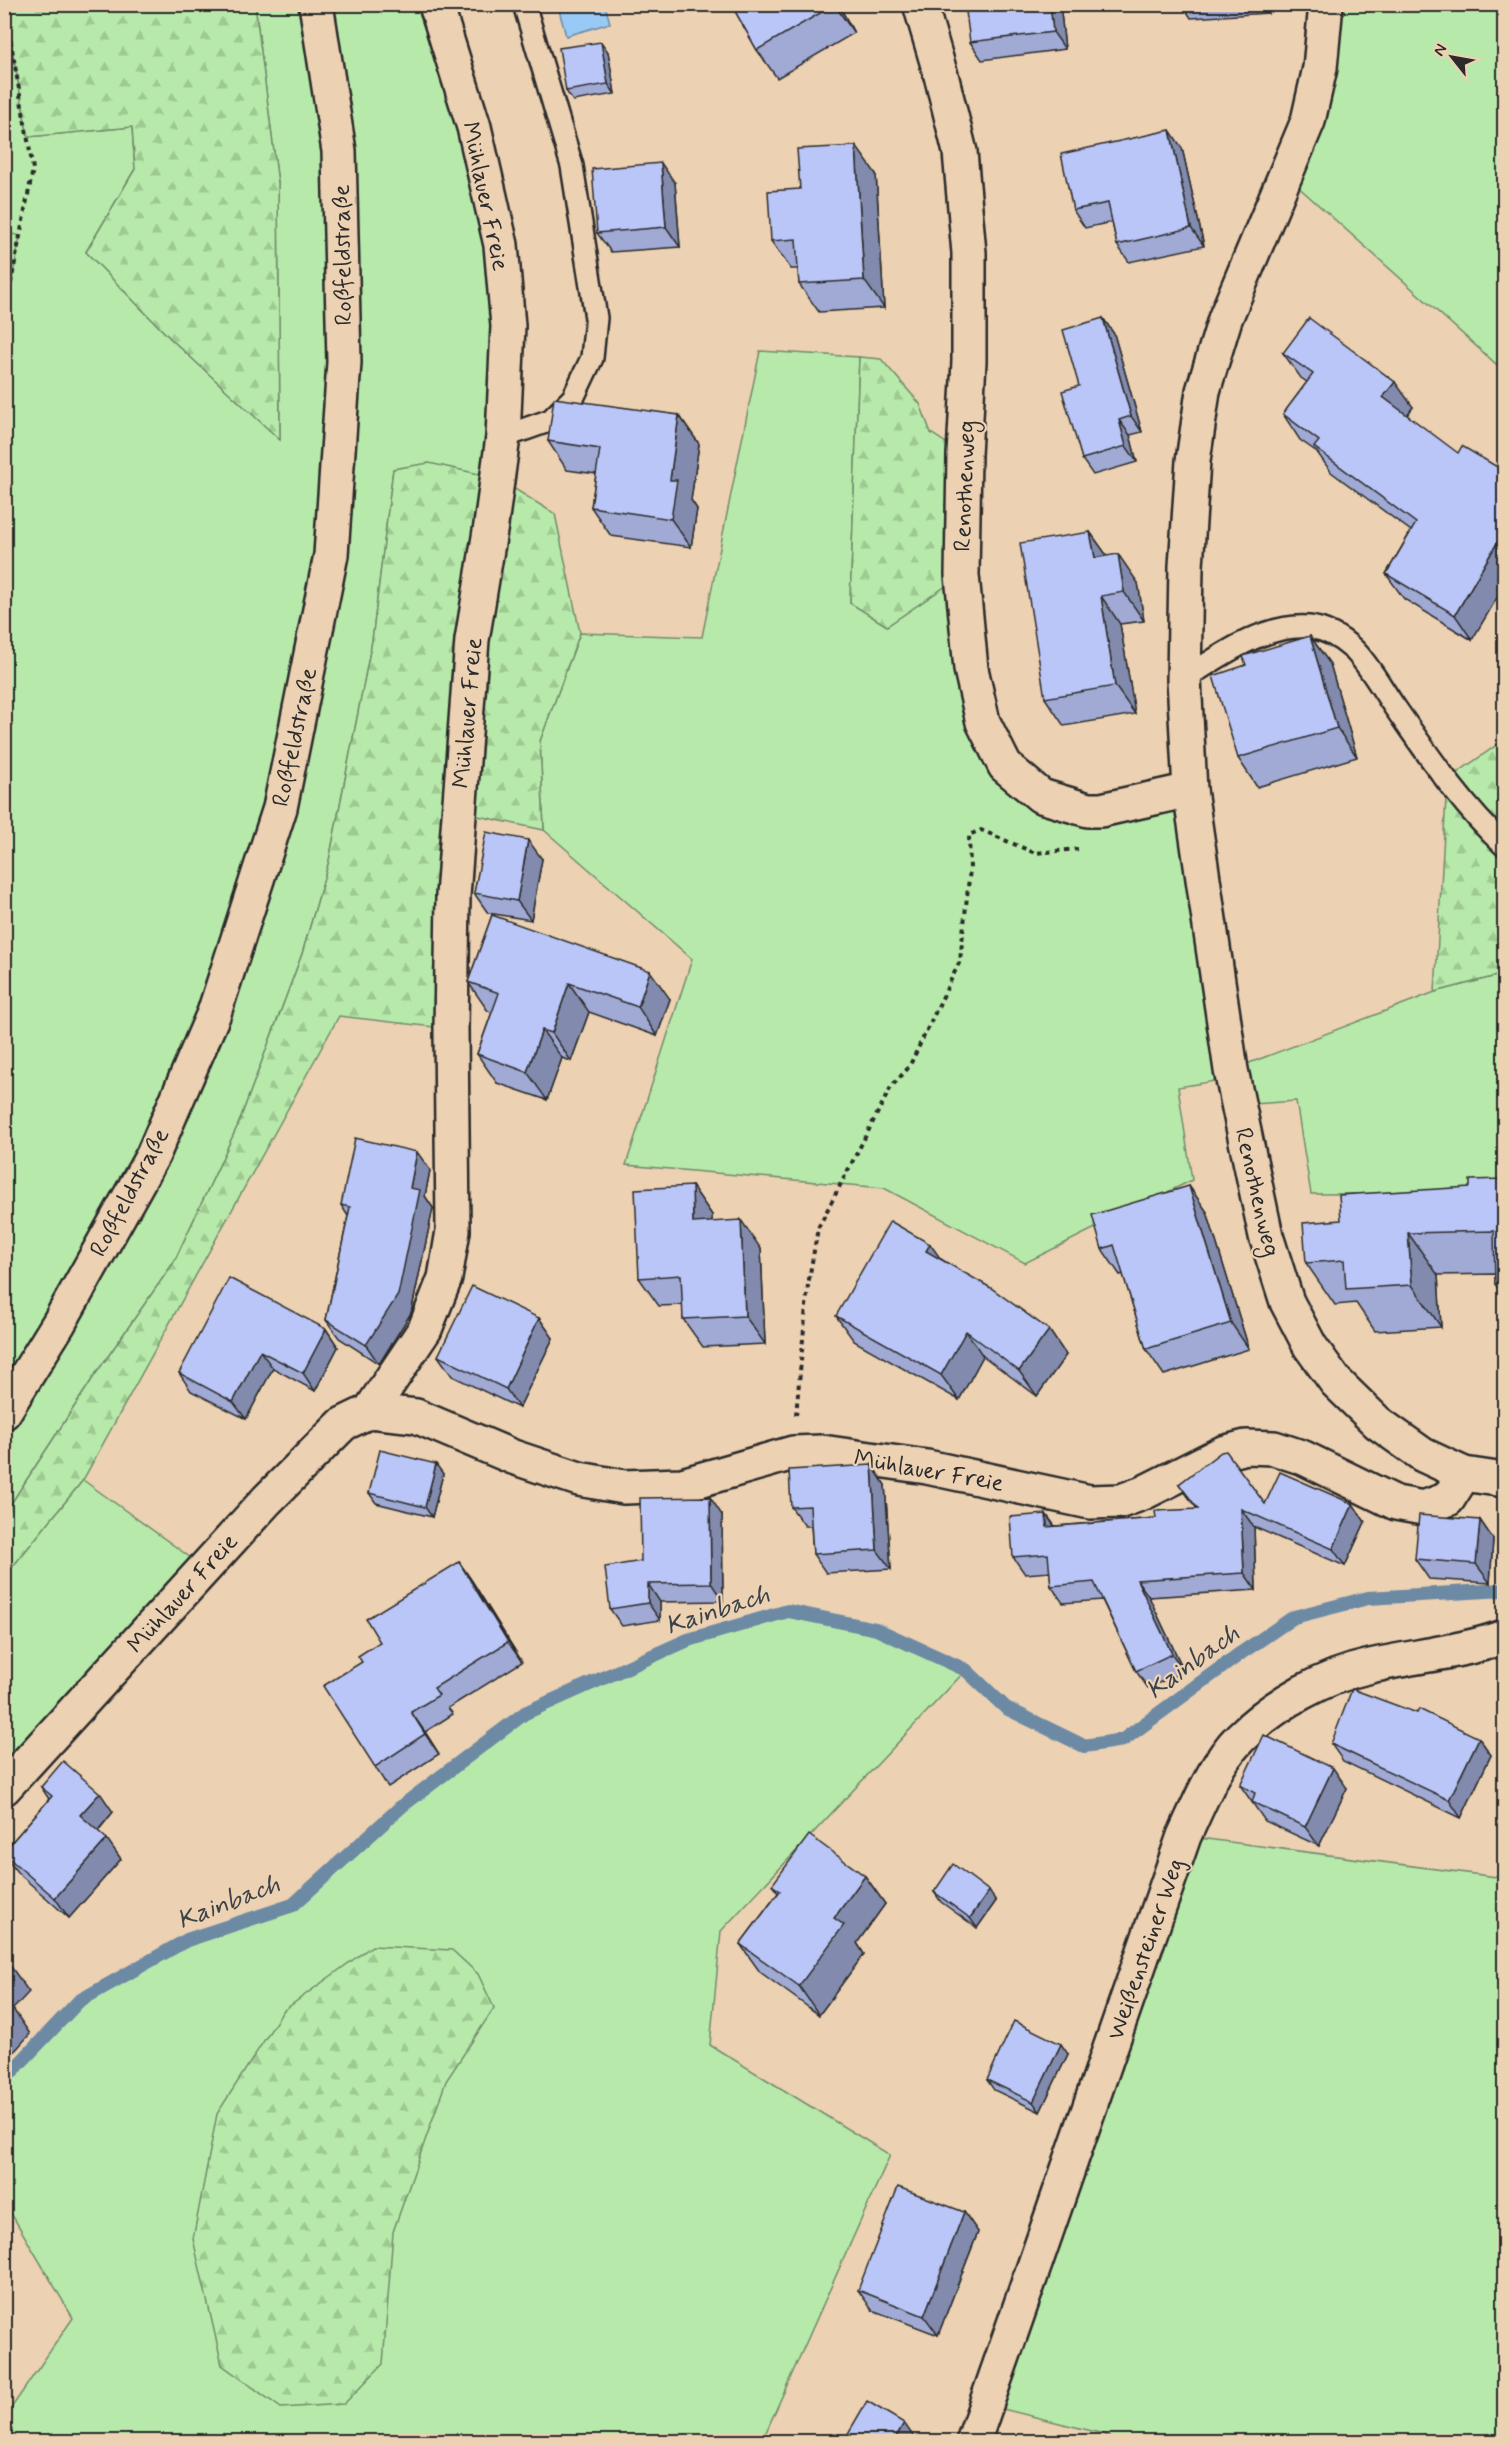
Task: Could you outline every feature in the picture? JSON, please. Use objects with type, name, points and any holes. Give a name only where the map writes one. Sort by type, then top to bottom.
[{"type":"street","name":"Roßfeldstraße","points":[[4,1412],[58,1323],[153,1155],[214,1013],[280,808],[331,555],[344,362],[339,152],[316,4]]},
{"type":"street","name":"Renothenweg","points":[[920,4],[960,152],[969,253],[969,361],[964,455],[962,575],[971,669],[983,722],[1005,766],[1041,796],[1088,810],[1101,810],[1191,790]]},
{"type":"street","name":"Renothenweg","points":[[1326,4],[1320,68],[1308,121],[1225,319],[1203,391],[1192,461],[1188,531],[1184,679],[1191,790],[1231,1070],[1266,1236],[1287,1302],[1310,1347],[1336,1382],[1378,1424],[1423,1455],[1464,1474],[1504,1480]]},
{"type":"street","name":"Mühlauer Freie","points":[[4,1788],[267,1500],[343,1424],[370,1411],[425,1329],[445,1278],[453,1231],[451,1029],[453,896],[472,640],[503,437],[508,326],[501,245],[474,127],[436,5]]},
{"type":"street","name":"Mühlauer Freie","points":[[370,1411],[416,1416],[513,1457],[579,1479],[624,1487],[682,1485],[793,1452],[822,1452],[927,1467],[1090,1502],[1121,1501],[1143,1493],[1223,1453],[1246,1447],[1274,1448],[1304,1458],[1396,1503],[1423,1508],[1448,1499],[1464,1474]]},
{"type":"street","name":"Weißensteiner Weg","points":[[973,2442],[1184,1836],[1208,1783],[1240,1738],[1276,1709],[1320,1683],[1368,1666],[1485,1644],[1504,1637]]},
{"type":"lane","points":[[503,437],[551,420],[573,398],[592,358],[596,318],[572,166],[524,4]]},
{"type":"lane","points":[[1184,679],[1232,647],[1280,630],[1309,627],[1333,634],[1354,650],[1447,780],[1486,828],[1504,845]]},
{"type":"path","points":[[4,319],[33,169],[8,20],[8,4]]},
{"type":"path","points":[[793,1452],[808,1285],[818,1228],[891,1087],[909,1067],[960,961],[970,869],[969,835],[981,830],[1035,853],[1077,850],[1102,825],[1101,810]]},
{"type":"green space","points":[[1339,4],[1504,5],[1504,371],[1285,175]]},
{"type":"green space","points":[[5,5],[8,5],[7,20],[28,137],[132,127],[135,169],[86,252],[171,339],[280,439],[278,183],[255,5],[435,5],[501,245],[497,478],[393,469],[372,641],[329,861],[302,954],[238,1125],[174,1262],[95,1375],[5,1513]]},
{"type":"green space","points":[[8,5],[255,5],[278,183],[280,440],[171,339],[86,252],[135,169],[132,127],[28,137],[7,20]]},
{"type":"green space","points":[[4,232],[20,236],[5,319]]},
{"type":"green space","points":[[760,351],[859,357],[850,603],[962,575],[1005,766],[1088,810],[1190,790],[1231,1070],[1435,992],[1504,974],[1504,1193],[1311,1194],[1296,1101],[1238,1105],[1233,1078],[1178,1087],[1192,1180],[1025,1263],[884,1188],[626,1165],[692,959],[544,830],[540,741],[580,633],[702,637]]},
{"type":"green space","points":[[859,357],[881,359],[920,404],[931,433],[964,455],[962,575],[887,626],[850,603]]},
{"type":"green space","points":[[429,463],[497,478],[555,514],[580,633],[540,741],[544,830],[459,812],[451,1029],[339,1016],[83,1480],[5,1576],[5,1513],[95,1375],[174,1262],[238,1125],[302,954],[329,861],[372,641],[393,469]]},
{"type":"green space","points":[[1504,740],[1504,974],[1435,992],[1447,780]]},
{"type":"green space","points":[[83,1480],[205,1568],[5,1788],[5,1576]]},
{"type":"green space","points":[[788,1611],[876,1629],[966,1670],[721,1931],[710,2045],[890,2155],[762,2441],[5,2441],[5,2417],[73,2318],[5,2203],[4,2080],[79,2001],[187,1940],[293,1905],[402,1806],[525,1713],[688,1640]]},
{"type":"green space","points":[[1184,1836],[1504,1878],[1504,2441],[1117,2441],[1104,2434],[987,2405]]},
{"type":"green space","points":[[372,1946],[452,1950],[478,1974],[494,2008],[446,2081],[393,2232],[383,2364],[344,2404],[281,2408],[222,2365],[193,2239],[217,2114],[283,2011]]},
{"type":"water","points":[[576,4],[605,5],[610,23],[566,36],[559,10]]},
{"type":"building","points":[[731,4],[834,4],[834,5],[757,50]]},
{"type":"building","points":[[965,4],[1050,4],[1053,32],[970,42]]},
{"type":"building","points":[[601,42],[608,84],[566,91],[559,48]]},
{"type":"building","points":[[1170,130],[1191,228],[1117,245],[1108,203],[1073,210],[1061,154]]},
{"type":"building","points":[[856,146],[864,280],[799,284],[796,239],[771,241],[768,191],[800,189],[797,149]]},
{"type":"building","points":[[661,163],[666,227],[597,233],[592,169]]},
{"type":"building","points":[[1103,318],[1131,416],[1119,420],[1126,446],[1082,459],[1062,391],[1079,386],[1063,330]]},
{"type":"building","points":[[1309,318],[1395,382],[1383,397],[1458,453],[1462,446],[1504,471],[1504,531],[1455,615],[1386,574],[1416,523],[1314,447],[1319,441],[1283,414],[1313,374],[1283,353]]},
{"type":"building","points":[[554,398],[679,415],[670,480],[677,480],[671,519],[591,507],[600,449],[548,441]]},
{"type":"building","points":[[1090,532],[1095,558],[1118,554],[1124,592],[1101,596],[1115,686],[1045,698],[1020,543]]},
{"type":"building","points":[[1310,636],[1337,728],[1238,758],[1213,676],[1246,665],[1243,656]]},
{"type":"building","points":[[486,832],[528,840],[517,901],[474,893]]},
{"type":"building","points":[[492,915],[650,971],[638,1007],[569,983],[552,1033],[542,1030],[527,1072],[477,1054],[499,993],[468,982]]},
{"type":"building","points":[[355,1138],[417,1152],[410,1188],[420,1190],[398,1295],[366,1345],[326,1320],[350,1207],[341,1205]]},
{"type":"building","points":[[1504,1179],[1504,1284],[1495,1284],[1494,1231],[1408,1233],[1412,1285],[1346,1289],[1344,1260],[1306,1263],[1303,1223],[1341,1220],[1339,1195],[1470,1187],[1470,1180]]},
{"type":"building","points":[[692,1186],[693,1223],[741,1220],[745,1316],[683,1319],[681,1275],[639,1278],[635,1189]]},
{"type":"building","points":[[1189,1186],[1231,1323],[1146,1349],[1114,1245],[1102,1249],[1092,1215]]},
{"type":"building","points":[[890,1221],[930,1244],[926,1251],[991,1288],[1049,1330],[1019,1371],[966,1331],[941,1375],[836,1316]]},
{"type":"building","points":[[229,1278],[326,1329],[303,1373],[260,1351],[233,1402],[179,1373]]},
{"type":"building","points":[[472,1286],[539,1318],[506,1389],[438,1356]]},
{"type":"building","points":[[380,1450],[436,1464],[425,1507],[369,1493]]},
{"type":"building","points":[[1226,1451],[1265,1504],[1280,1472],[1353,1504],[1333,1549],[1241,1509],[1244,1573],[1137,1580],[1172,1654],[1136,1671],[1094,1582],[1051,1586],[1048,1554],[1013,1557],[1010,1517],[1046,1514],[1047,1527],[1156,1518],[1155,1511],[1198,1509],[1179,1484],[1221,1452]]},
{"type":"building","points":[[872,1465],[877,1550],[813,1554],[810,1506],[791,1507],[789,1470]]},
{"type":"building","points":[[710,1497],[711,1583],[648,1584],[648,1603],[610,1609],[605,1567],[641,1561],[640,1498]]},
{"type":"building","points":[[1419,1515],[1480,1520],[1476,1564],[1415,1559]]},
{"type":"building","points":[[459,1562],[508,1642],[434,1688],[439,1695],[411,1712],[425,1734],[375,1767],[323,1686],[362,1662],[358,1656],[380,1642],[366,1619]]},
{"type":"building","points":[[1352,1689],[1417,1713],[1419,1709],[1479,1738],[1449,1800],[1331,1744]]},
{"type":"building","points":[[1264,1735],[1333,1768],[1305,1827],[1252,1802],[1255,1793],[1240,1785]]},
{"type":"building","points":[[63,1761],[100,1793],[80,1815],[107,1839],[55,1898],[4,1854],[4,1851],[52,1796],[41,1787]]},
{"type":"building","points":[[809,1835],[865,1876],[834,1918],[844,1925],[799,1986],[740,1944],[780,1891],[772,1885]]},
{"type":"building","points":[[953,1864],[989,1891],[970,1918],[934,1892]]},
{"type":"building","points":[[4,2001],[10,2006],[4,2012]]},
{"type":"building","points":[[1014,2021],[1061,2044],[1033,2102],[987,2080]]},
{"type":"building","points":[[898,2187],[964,2212],[924,2316],[858,2290]]},
{"type":"building","points":[[867,2401],[904,2423],[893,2442],[843,2442]]},
{"type":"waterway","name":"Kainbach","points":[[4,2080],[79,2001],[187,1940],[293,1905],[402,1806],[525,1713],[688,1640],[788,1611],[876,1629],[966,1670],[1006,1708],[1084,1746],[1123,1740],[1294,1617],[1368,1598],[1504,1590]]}]
